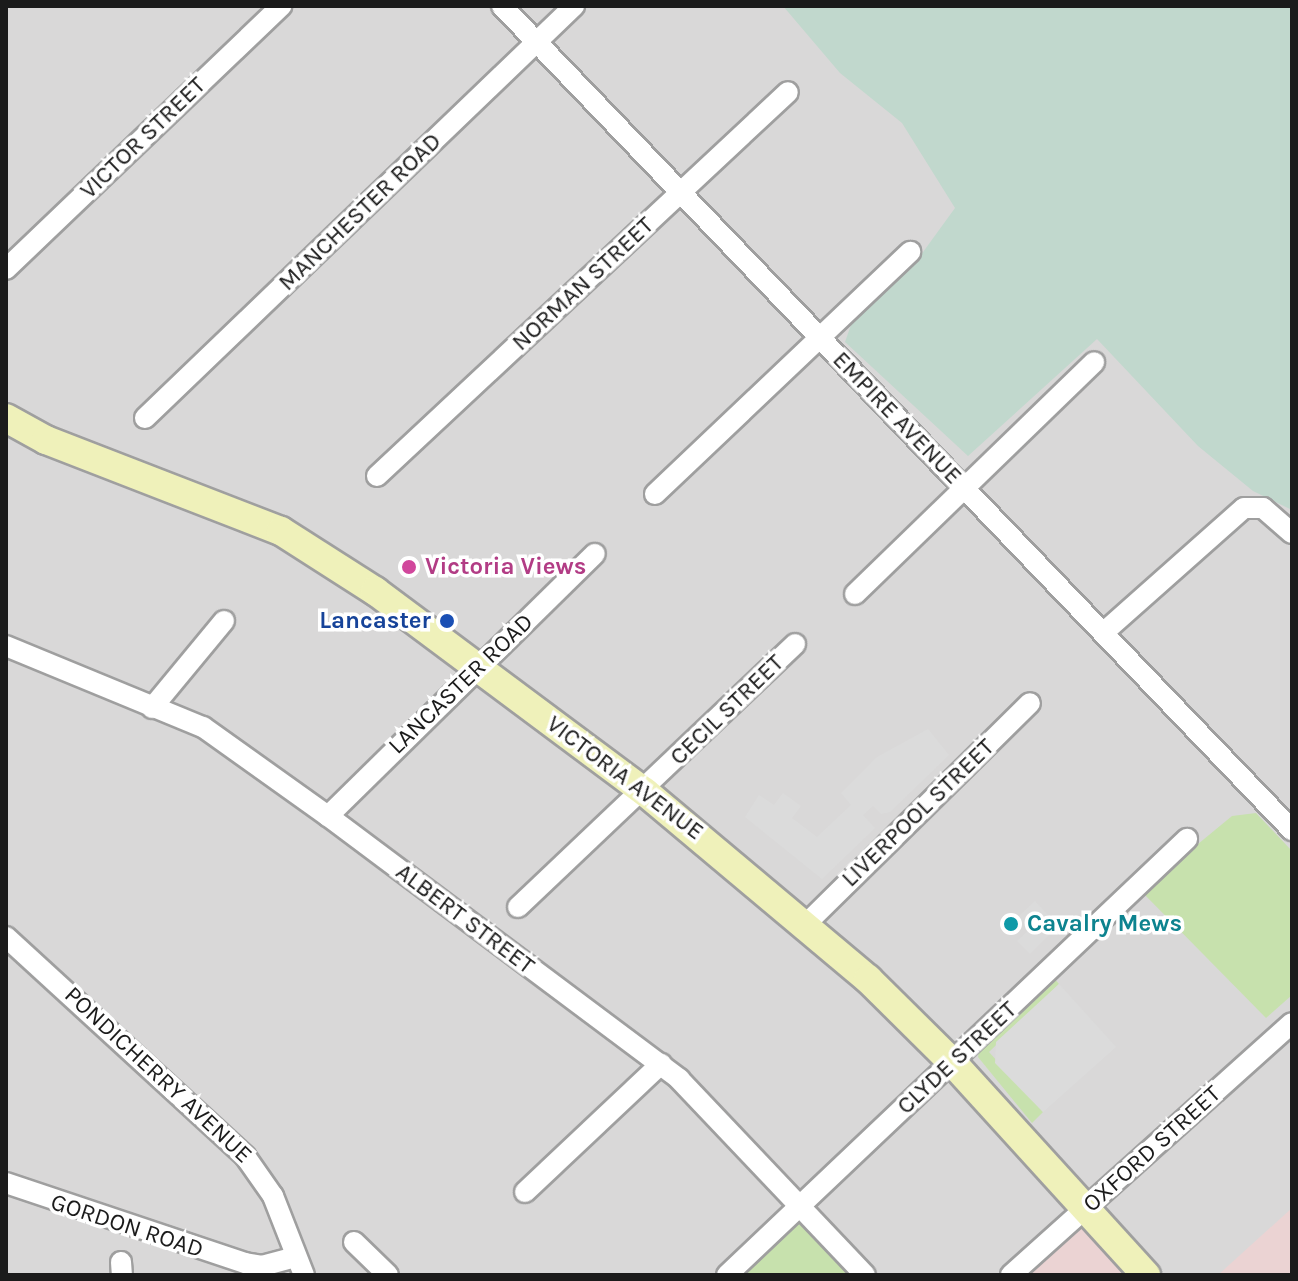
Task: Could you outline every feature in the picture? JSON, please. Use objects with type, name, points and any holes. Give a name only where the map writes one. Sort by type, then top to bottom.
[{"type":"street","name":"VICTOR STREET","points":[[6,269],[281,6]]},
{"type":"street","name":"EMPIRE AVENUE","points":[[502,6],[1292,830]]},
{"type":"street","name":"MANCHESTER ROAD","points":[[145,418],[574,6]]},
{"type":"street","name":"NORMAN STREET","points":[[377,476],[788,92]]},
{"type":"street","points":[[655,494],[910,252]]},
{"type":"street","points":[[855,594],[1094,362]]},
{"type":"street","name":"VICTORIA AVENUE","points":[[6,418],[46,440],[281,531],[338,565],[645,792],[807,923],[953,1063],[1146,1275]]},
{"type":"street","points":[[1103,633],[1244,508],[1263,508],[1292,533]]},
{"type":"street","name":"LANCASTER ROAD","points":[[328,816],[595,554]]},
{"type":"street","points":[[152,708],[224,621]]},
{"type":"street","name":"CECIL STREET","points":[[518,907],[645,792],[795,644]]},
{"type":"street","name":"ALBERT STREET","points":[[6,646],[203,727],[328,816],[661,1064],[801,1204],[865,1275]]},
{"type":"street","name":"LIVERPOOL STREET","points":[[807,923],[1030,703]]},
{"type":"street","name":"CLYDE STREET","points":[[727,1275],[1187,839]]},
{"type":"street","name":"PONDICHERRY AVENUE","points":[[6,937],[245,1156],[273,1196],[300,1266]]},
{"type":"street","name":"OXFORD STREET","points":[[1011,1275],[1292,1023]]},
{"type":"street","points":[[525,1192],[661,1064]]},
{"type":"street","name":"GORDON ROAD","points":[[6,1183],[245,1263],[300,1266]]},
{"type":"street","points":[[354,1242],[388,1275]]},
{"type":"shaded area","points":[[6,6],[1292,6],[1292,1275],[6,1275]]},
{"type":"shaded area","points":[[928,729],[949,755],[890,812],[881,814],[873,806],[863,815],[875,828],[822,879],[745,817],[759,795],[774,805],[783,793],[801,806],[792,818],[817,837],[851,805],[841,793],[877,757]]},
{"type":"shaded area","points":[[1035,901],[1058,926],[1030,954],[1017,941],[1030,929],[1018,917]]},
{"type":"shaded area","points":[[1059,984],[1116,1047],[1043,1112],[995,1063],[996,1042]]},
{"type":"shaded area","points":[[1292,1208],[1292,1275],[1218,1275]]},
{"type":"shaded area","points":[[1085,1209],[1145,1275],[1006,1275]]},
{"type":"green space","points":[[783,6],[1292,6],[1292,510],[1253,491],[1198,446],[1097,339],[968,456],[845,342],[852,322],[918,259],[955,208],[902,123],[840,73]]},
{"type":"green space","points":[[1256,813],[1292,851],[1292,995],[1266,1018],[1141,891],[1232,816]]},
{"type":"green space","points":[[1053,977],[1059,984],[989,1052],[1043,1112],[1032,1123],[978,1057],[979,1050]]},
{"type":"green space","points":[[801,1220],[849,1275],[743,1275]]},
{"type":"place","name":"Victoria Views","points":[[409,567]]},
{"type":"place","name":"Lancaster","points":[[447,621]]},
{"type":"place","name":"Cavalry Mews","points":[[1011,924]]}]
